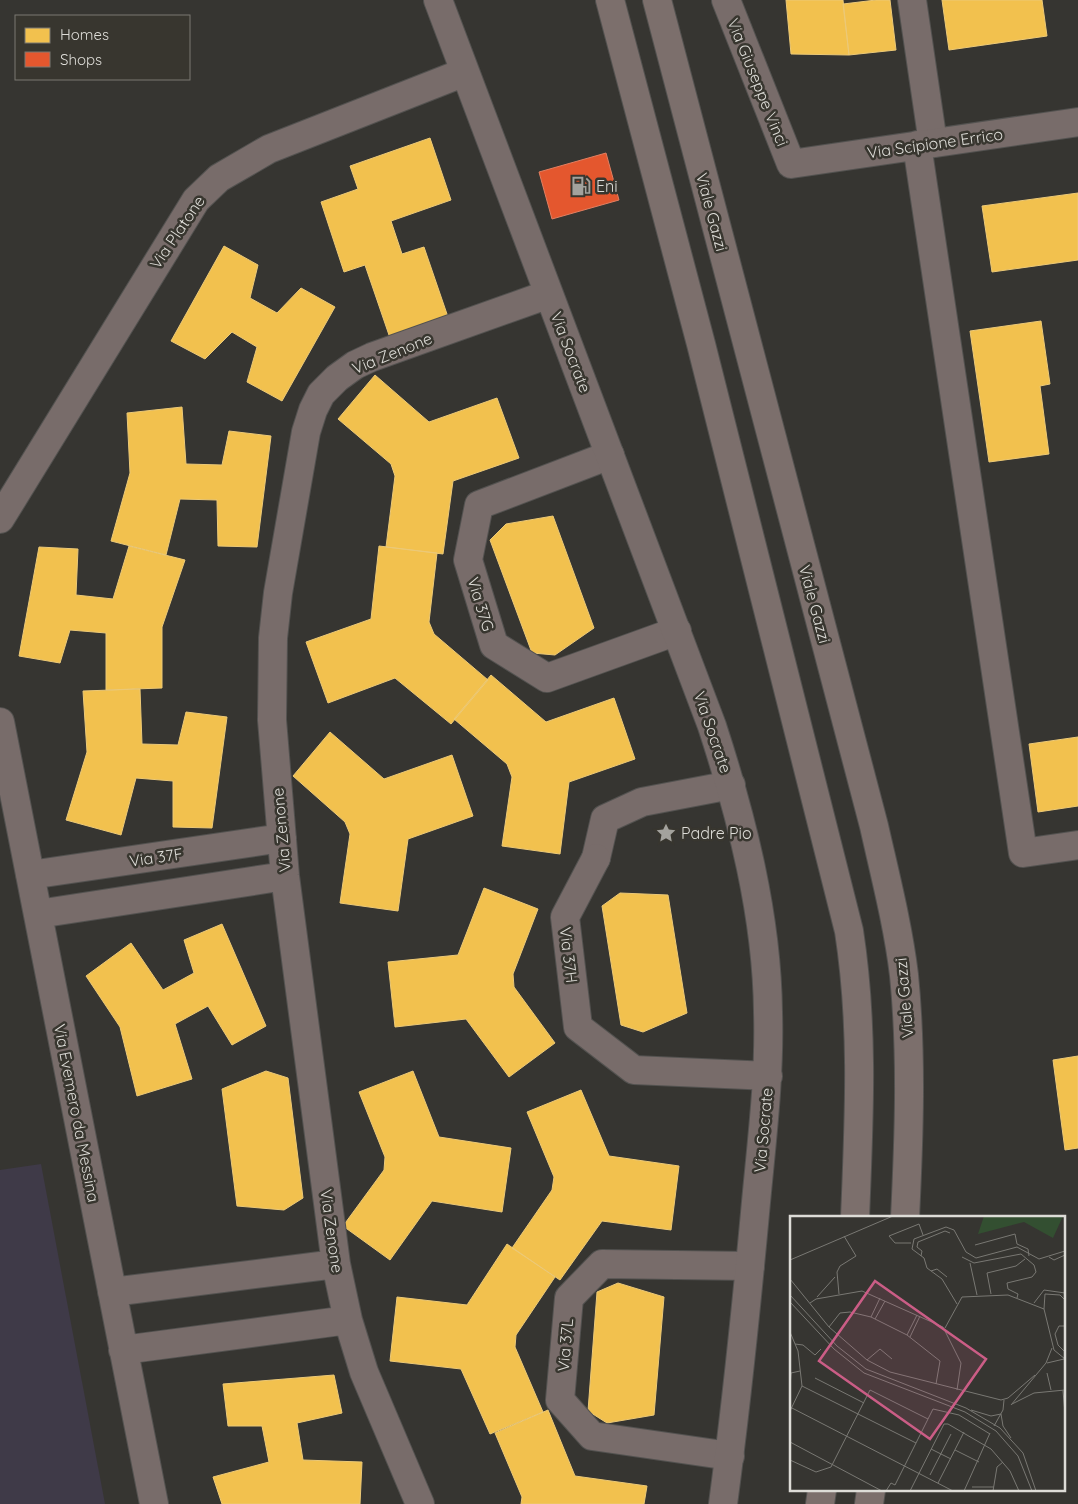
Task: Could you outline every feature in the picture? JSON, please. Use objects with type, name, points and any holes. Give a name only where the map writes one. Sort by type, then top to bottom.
[{"type":"main road","points":[[610,0],[713,392],[849,932],[857,983],[860,1027],[855,1216]]},
{"type":"main road","name":"Viale Gazzi","points":[[656,0],[871,817],[895,920],[904,973],[908,1023],[908,1161],[905,1216]]},
{"type":"street","name":"Via Socrate","points":[[438,0],[712,726],[731,785],[747,854],[764,952],[768,1011],[768,1076],[750,1266],[730,1456],[723,1504]]},
{"type":"street","name":"Via Giuseppe Vinci","points":[[726,0],[791,164]]},
{"type":"street","points":[[912,0],[925,144],[1023,853],[1078,845]]},
{"type":"street","name":"Via Platone","points":[[0,519],[196,200],[219,178],[269,149],[466,72]]},
{"type":"street","name":"Via Scipione Errico","points":[[791,164],[1078,122]]},
{"type":"street","name":"Via Zenone","points":[[420,1504],[364,1372],[348,1320],[336,1264],[285,876],[272,720],[273,638],[278,593],[301,460],[313,410],[326,388],[355,365],[549,294]]},
{"type":"street","name":"Via 37G","points":[[610,455],[479,505],[468,560],[494,644],[547,678],[677,632]]},
{"type":"street","name":"Via Evemero da Messina","points":[[0,722],[154,1504]]},
{"type":"street","name":"Via 37H","points":[[731,785],[642,802],[605,819],[596,858],[564,917],[578,1027],[634,1070],[768,1076]]},
{"type":"street","name":"Via 37F","points":[[30,875],[282,838]]},
{"type":"street","points":[[38,914],[285,876]]},
{"type":"street","points":[[112,1292],[336,1264]]},
{"type":"street","name":"Via 37L","points":[[730,1456],[592,1436],[560,1400],[569,1298],[602,1264],[750,1266]]},
{"type":"street","points":[[123,1350],[348,1320]]},
{"type":"shaded area","points":[[41,1164],[105,1504],[0,1504],[0,1170]]},
{"type":"building: Homes","points":[[786,0],[843,0],[849,55],[791,54]]},
{"type":"building: Homes","points":[[890,0],[896,50],[849,55],[843,4]]},
{"type":"building: Homes","points":[[942,0],[1042,0],[1047,36],[949,50]]},
{"type":"building: Homes","points":[[430,138],[451,200],[391,221],[402,254],[424,247],[448,317],[390,338],[365,265],[344,272],[321,202],[358,189],[350,166]]},
{"type":"building: Homes","points":[[1078,193],[1078,260],[992,272],[982,206]]},
{"type":"building: Homes","points":[[224,246],[258,265],[250,298],[277,313],[301,288],[335,307],[282,401],[247,382],[257,347],[232,332],[205,359],[171,341]]},
{"type":"building: Homes","points":[[1041,321],[1050,384],[1040,386],[1049,454],[989,462],[970,331]]},
{"type":"building: Homes","points":[[375,375],[429,422],[497,398],[519,458],[453,481],[443,554],[386,547],[395,476],[391,464],[338,419]]},
{"type":"building: Homes","points":[[182,407],[186,464],[222,465],[229,431],[271,436],[257,547],[218,546],[217,500],[180,499],[166,555],[111,541],[130,473],[127,413]]},
{"type":"building: Homes","points":[[553,516],[594,628],[555,655],[532,653],[490,540],[506,524]]},
{"type":"building: Homes","points":[[129,546],[185,560],[162,627],[162,688],[106,690],[106,633],[70,630],[60,663],[19,656],[39,547],[78,549],[76,595],[113,599]]},
{"type":"building: Homes","points":[[379,546],[437,553],[429,622],[434,634],[488,680],[451,724],[395,678],[328,703],[306,642],[371,619]]},
{"type":"building: Homes","points":[[491,675],[546,722],[614,698],[635,759],[569,782],[560,854],[502,846],[512,777],[507,764],[454,719]]},
{"type":"building: Homes","points":[[140,689],[142,744],[178,745],[186,712],[227,717],[212,828],[173,827],[173,781],[136,778],[121,835],[66,820],[87,752],[83,691]]},
{"type":"building: Homes","points":[[330,732],[384,779],[452,755],[473,816],[408,839],[398,911],[340,903],[350,834],[345,822],[293,776]]},
{"type":"building: Homes","points":[[1078,737],[1078,806],[1038,812],[1029,744]]},
{"type":"building: Homes","points":[[484,888],[538,909],[513,974],[514,987],[555,1043],[509,1077],[466,1019],[395,1027],[388,962],[458,955]]},
{"type":"building: Homes","points":[[620,893],[668,895],[687,1013],[643,1032],[621,1025],[602,906]]},
{"type":"building: Homes","points":[[222,924],[266,1026],[232,1045],[208,1006],[175,1024],[192,1079],[137,1096],[120,1027],[86,976],[131,943],[163,990],[194,973],[184,940]]},
{"type":"building: Homes","points":[[1078,1056],[1078,1148],[1065,1150],[1053,1060]]},
{"type":"building: Homes","points":[[266,1071],[288,1078],[303,1198],[284,1210],[237,1206],[222,1089]]},
{"type":"building: Homes","points":[[413,1071],[439,1137],[511,1148],[502,1212],[432,1201],[390,1260],[343,1226],[384,1170],[385,1157],[359,1092]]},
{"type":"building: Homes","points":[[581,1090],[609,1156],[679,1166],[671,1230],[602,1221],[560,1280],[512,1248],[552,1190],[554,1177],[527,1112]]},
{"type":"building: Homes","points":[[507,1244],[555,1277],[516,1335],[515,1347],[543,1412],[490,1434],[461,1369],[390,1361],[397,1297],[467,1305]]},
{"type":"building: Homes","points":[[618,1283],[664,1297],[654,1415],[607,1423],[588,1411],[597,1292]]},
{"type":"building: Homes","points":[[334,1375],[342,1413],[297,1423],[303,1460],[362,1462],[360,1504],[222,1504],[213,1477],[269,1462],[262,1426],[228,1426],[223,1384]]},
{"type":"building: Homes","points":[[548,1410],[575,1476],[647,1486],[644,1504],[521,1504],[522,1497],[495,1433]]},
{"type":"building: Shops","points":[[606,153],[619,200],[552,219],[539,172]]},
{"type":"place","name":"Eni","points":[[581,186]]},
{"type":"place","name":"Padre Pio","points":[[666,833]]}]
